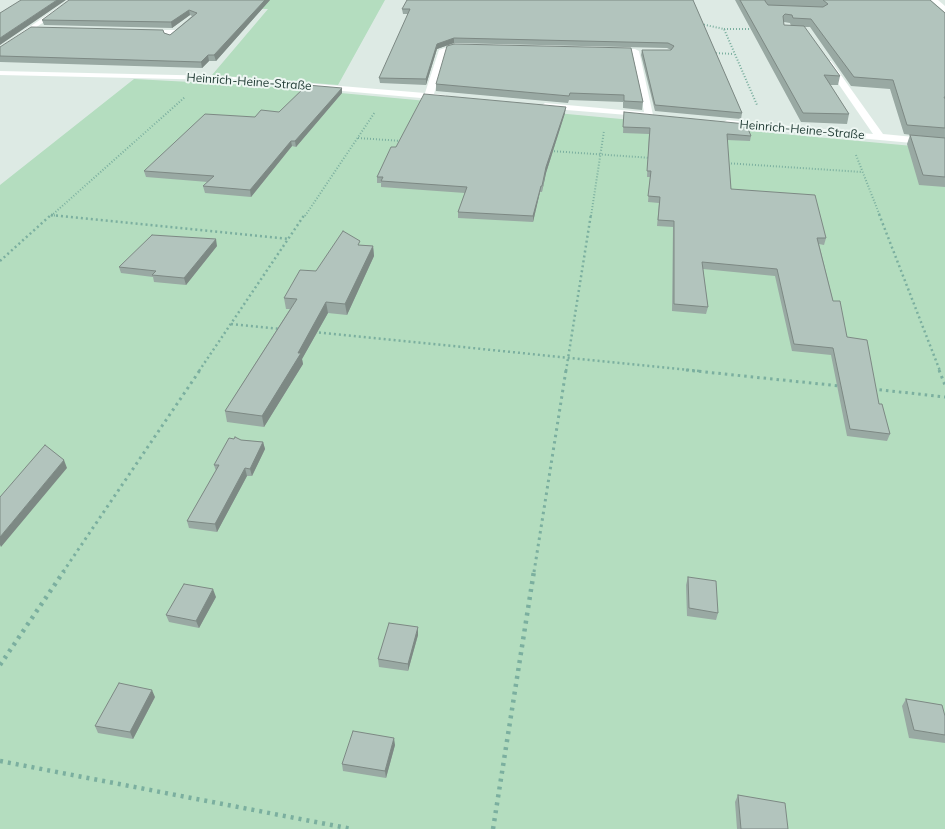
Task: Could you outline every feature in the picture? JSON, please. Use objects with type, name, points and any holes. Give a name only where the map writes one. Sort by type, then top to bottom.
[{"type":"street","points":[[0,50],[73,0]]},
{"type":"street","points":[[934,0],[945,10]]},
{"type":"street","points":[[31,29],[50,29]]},
{"type":"street","points":[[136,32],[175,32]]},
{"type":"street","points":[[429,95],[442,50],[454,47],[473,48]]},
{"type":"street","points":[[538,105],[654,116],[639,51],[606,50]]},
{"type":"street","points":[[821,53],[880,137]]},
{"type":"street","name":"Heinrich-Heine-Straße","points":[[0,74],[206,78],[449,97]]},
{"type":"street","name":"Heinrich-Heine-Straße","points":[[718,122],[945,143]]},
{"type":"path","points":[[694,23],[724,29],[760,29]]},
{"type":"path","points":[[724,29],[767,126]]},
{"type":"path","points":[[706,53],[735,54]]},
{"type":"path","points":[[0,261],[206,78]]},
{"type":"path","points":[[0,665],[388,92]]},
{"type":"path","points":[[493,829],[607,112]]},
{"type":"path","points":[[847,134],[945,385]]},
{"type":"path","points":[[358,138],[406,141]]},
{"type":"path","points":[[542,150],[658,158]]},
{"type":"path","points":[[717,162],[862,172]]},
{"type":"path","points":[[50,215],[289,239]]},
{"type":"path","points":[[232,324],[281,329]]},
{"type":"path","points":[[311,332],[846,386]]},
{"type":"path","points":[[866,389],[945,397]]},
{"type":"path","points":[[0,761],[352,829]]},
{"type":"green space","points":[[183,0],[385,0],[338,85],[212,75],[268,9],[175,7]]},
{"type":"green space","points":[[134,79],[265,86],[945,149],[945,829],[0,829],[0,185]]},
{"type":"building","points":[[21,0],[57,0],[0,38],[0,13]]},
{"type":"building","points":[[69,0],[265,0],[214,55],[208,55],[201,62],[0,56],[0,47],[31,27],[163,30],[164,33],[170,35],[197,13],[189,10],[171,22],[42,20]]},
{"type":"building","points":[[407,0],[693,0],[742,113],[655,105],[642,50],[671,50],[674,46],[668,43],[454,38],[437,44],[426,79],[379,78],[410,9],[402,9]]},
{"type":"building","points":[[740,0],[765,0],[768,5],[823,7],[828,4],[823,0],[930,0],[945,13],[945,128],[907,125],[893,80],[854,77],[811,19],[793,18],[792,15],[785,14],[783,16],[784,25],[804,26],[840,76],[824,75],[849,114],[803,113]]},
{"type":"building","points":[[454,44],[631,48],[643,102],[624,101],[624,95],[570,93],[569,96],[436,84],[447,46]]},
{"type":"building","points":[[307,85],[342,88],[295,141],[291,141],[250,190],[203,186],[214,176],[144,171],[205,114],[255,117],[261,110],[279,112]]},
{"type":"building","points":[[424,94],[566,107],[546,167],[533,216],[458,212],[467,187],[381,181],[383,177],[377,177],[391,147],[396,147]]},
{"type":"building","points":[[624,112],[746,124],[751,136],[727,134],[731,189],[815,195],[826,238],[817,238],[833,301],[840,301],[847,337],[867,340],[879,404],[882,404],[890,434],[850,429],[833,348],[794,344],[777,269],[702,262],[708,307],[674,304],[674,221],[658,220],[660,197],[648,196],[651,171],[647,171],[650,128],[623,127]]},
{"type":"building","points":[[910,135],[945,138],[945,177],[923,175]]},
{"type":"building","points":[[343,231],[360,241],[358,245],[373,246],[345,304],[326,302],[298,353],[301,353],[262,416],[225,411],[297,299],[284,298],[300,270],[316,271]]},
{"type":"building","points":[[152,235],[216,239],[184,278],[152,275],[156,271],[119,267]]},
{"type":"building","points":[[235,437],[241,440],[263,442],[250,469],[245,468],[215,524],[187,521],[219,465],[214,465],[229,438],[234,439]]},
{"type":"building","points":[[45,445],[64,460],[0,537],[0,497]]},
{"type":"building","points":[[688,577],[716,581],[718,613],[689,608]]},
{"type":"building","points":[[184,584],[213,589],[196,621],[166,615]]},
{"type":"building","points":[[389,623],[418,627],[408,664],[378,659]]},
{"type":"building","points":[[119,683],[152,690],[130,732],[95,726]]},
{"type":"building","points":[[906,699],[942,705],[945,716],[945,735],[914,730]]},
{"type":"building","points":[[353,731],[394,738],[385,771],[342,764]]},
{"type":"building","points":[[738,795],[785,803],[788,829],[741,829]]}]
